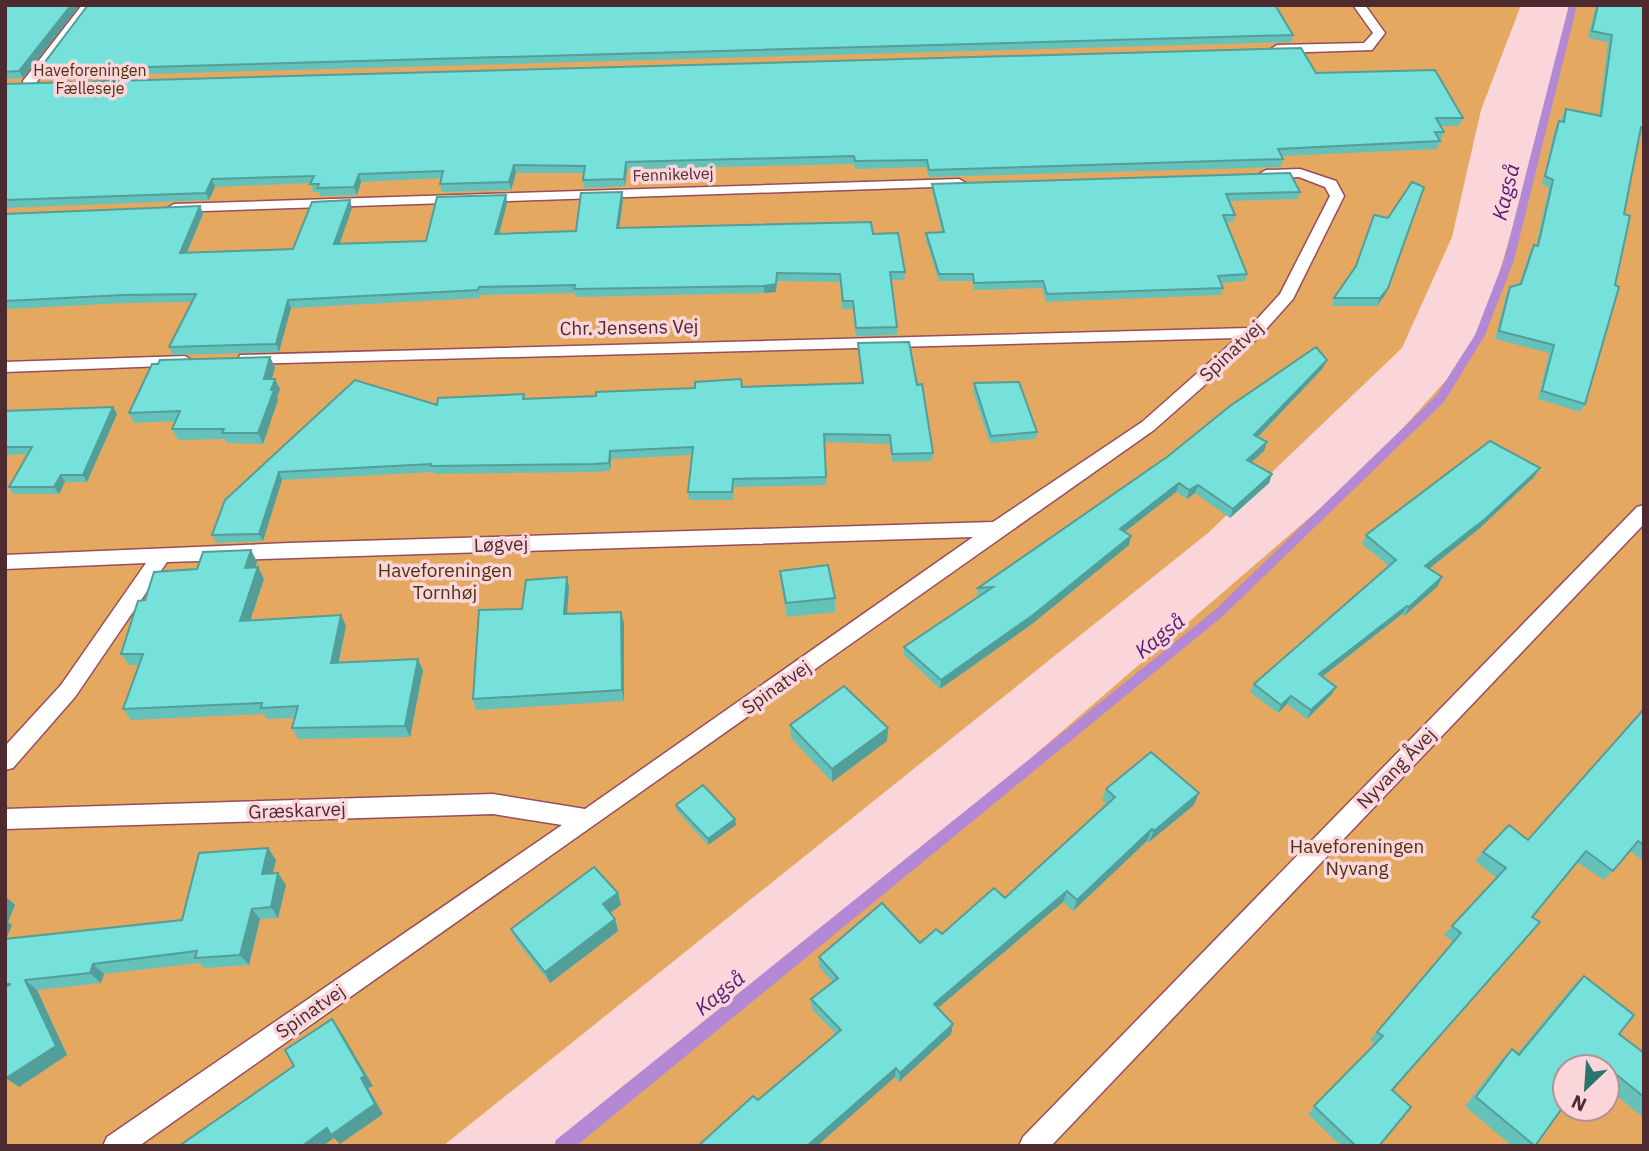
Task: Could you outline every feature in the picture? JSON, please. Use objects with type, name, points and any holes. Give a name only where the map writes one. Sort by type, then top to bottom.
[{"type":"lane","points":[[28,84],[88,5]]},
{"type":"lane","points":[[1256,50],[1368,47],[1379,33],[1359,5]]},
{"type":"lane","name":"Spinatvej","points":[[116,1146],[588,819],[997,528],[1148,426],[1253,332],[1287,296],[1337,196],[1331,184],[1300,173],[1244,175]]},
{"type":"lane","name":"Fennikelvej","points":[[156,209],[978,182]]},
{"type":"lane","name":"Chr. Jensens Vej","points":[[223,359],[1253,332]]},
{"type":"lane","points":[[5,367],[196,360]]},
{"type":"lane","name":"Nyvang Åvej","points":[[1032,1146],[1644,512]]},
{"type":"lane","name":"Løgvej","points":[[5,562],[997,528]]},
{"type":"lane","points":[[5,761],[68,691],[161,556]]},
{"type":"lane","name":"Græskarvej","points":[[5,819],[493,804],[588,819]]},
{"type":"green space","name":"Haveforeningen Tornhøj","points":[[5,5],[1521,5],[1481,110],[1452,237],[1402,348],[1208,533],[443,1146],[5,1146]]},
{"type":"green space","name":"Haveforeningen Nyvang","points":[[1572,5],[1644,5],[1644,1146],[560,1146],[1002,783],[1367,468],[1477,346],[1527,181]]},
{"type":"building","points":[[5,5],[71,5],[19,71],[5,72]]},
{"type":"building","points":[[88,5],[1275,5],[1293,35],[39,70]]},
{"type":"building","points":[[1598,5],[1644,5],[1644,127],[1641,127],[1624,214],[1630,216],[1615,285],[1619,287],[1585,404],[1542,391],[1554,345],[1499,331],[1510,287],[1521,284],[1534,245],[1538,246],[1553,180],[1545,176],[1559,121],[1564,122],[1566,109],[1601,116],[1612,35],[1592,31]]},
{"type":"building","points":[[1301,48],[1316,73],[1435,70],[1463,118],[1436,118],[1444,132],[1435,132],[1440,141],[1278,149],[1283,159],[929,170],[927,160],[855,161],[854,156],[626,162],[624,179],[583,180],[585,166],[514,165],[509,182],[440,184],[443,171],[359,174],[354,187],[317,188],[319,184],[310,184],[314,176],[212,179],[206,193],[5,200],[5,84]]},
{"type":"building","points":[[1290,173],[1300,192],[1226,194],[1235,215],[1223,215],[1247,274],[1218,276],[1223,288],[1047,294],[1043,281],[974,283],[973,274],[939,274],[926,233],[944,232],[932,184]]},
{"type":"building","points":[[1412,182],[1424,187],[1388,288],[1380,298],[1334,298],[1356,266],[1374,215],[1388,218]]},
{"type":"building","points":[[622,192],[617,228],[871,222],[873,234],[898,233],[905,272],[890,272],[897,327],[856,328],[853,301],[843,301],[840,274],[777,273],[776,284],[764,286],[574,289],[575,285],[479,287],[478,290],[288,300],[276,344],[169,347],[196,294],[5,301],[5,214],[200,206],[180,253],[293,249],[312,202],[350,200],[334,244],[426,241],[437,197],[506,195],[495,234],[576,231],[581,193]]},
{"type":"building","points":[[909,342],[917,385],[922,384],[933,453],[892,454],[890,435],[824,434],[826,477],[733,479],[732,492],[688,492],[693,447],[610,451],[609,463],[594,464],[431,464],[279,472],[259,534],[212,535],[225,500],[355,380],[437,405],[438,398],[524,394],[523,399],[596,396],[596,392],[695,388],[695,382],[741,379],[742,387],[863,383],[858,343]]},
{"type":"building","points":[[1316,347],[1327,360],[1254,435],[1267,442],[1247,460],[1272,474],[1233,509],[1198,485],[1189,490],[1179,483],[1120,529],[1131,536],[1033,615],[941,680],[904,647],[993,587],[978,588],[1167,457],[1230,406]]},
{"type":"building","points":[[270,357],[264,379],[275,379],[271,390],[274,390],[258,433],[222,433],[224,429],[172,429],[180,411],[129,413],[152,364],[158,364],[160,360]]},
{"type":"building","points":[[1019,382],[1037,432],[991,436],[974,383]]},
{"type":"building","points":[[113,407],[83,475],[61,475],[54,487],[9,487],[32,447],[5,447],[5,411]]},
{"type":"building","points":[[1490,441],[1540,468],[1485,519],[1425,566],[1442,577],[1409,607],[1319,674],[1336,687],[1311,710],[1291,696],[1281,705],[1254,684],[1396,560],[1366,535]]},
{"type":"building","points":[[251,550],[245,568],[258,567],[240,621],[341,615],[331,663],[418,659],[405,726],[292,728],[298,706],[261,708],[262,703],[123,709],[143,654],[121,654],[138,601],[145,600],[154,572],[197,569],[203,552]]},
{"type":"building","points":[[828,565],[835,598],[786,603],[780,571]]},
{"type":"building","points":[[567,577],[564,614],[621,612],[622,690],[473,699],[479,610],[522,609],[526,580]]},
{"type":"building","points":[[844,686],[888,728],[832,769],[790,725]]},
{"type":"building","points":[[1644,709],[1644,845],[1638,841],[1613,871],[1586,851],[1532,917],[1540,922],[1392,1090],[1411,1107],[1379,1146],[1356,1146],[1314,1106],[1383,1036],[1377,1032],[1461,933],[1452,926],[1506,868],[1483,852],[1509,825],[1528,840]]},
{"type":"building","points":[[1151,752],[1199,793],[1154,831],[1152,829],[1077,900],[1067,891],[934,1004],[953,1024],[900,1073],[896,1068],[807,1146],[698,1146],[753,1096],[758,1100],[841,1030],[811,999],[838,978],[819,957],[882,903],[920,943],[936,929],[942,934],[994,888],[1005,898],[1115,797],[1106,789]]},
{"type":"building","points":[[703,785],[735,819],[708,839],[676,805]]},
{"type":"building","points":[[268,848],[262,874],[278,873],[271,907],[252,909],[240,955],[195,958],[197,951],[93,964],[90,973],[25,980],[56,1046],[6,1078],[5,987],[11,984],[5,984],[5,939],[182,920],[199,853]]},
{"type":"building","points":[[594,867],[618,893],[603,904],[615,919],[545,972],[511,929]]},
{"type":"building","points":[[1584,976],[1634,1015],[1619,1034],[1644,1053],[1644,1097],[1621,1078],[1621,1053],[1551,1053],[1551,1123],[1535,1146],[1476,1097],[1512,1049],[1519,1055]]},
{"type":"building","points":[[332,1019],[365,1076],[361,1078],[375,1104],[331,1135],[327,1128],[302,1146],[179,1146],[294,1066],[285,1050]]},
{"type":"waterway","name":"Kagså","points":[[562,1146],[1219,613],[1440,399],[1480,335],[1509,260],[1573,5]]},
{"type":"park label","name":"Haveforeningen Fælleseje","points":[[90,79]]}]
